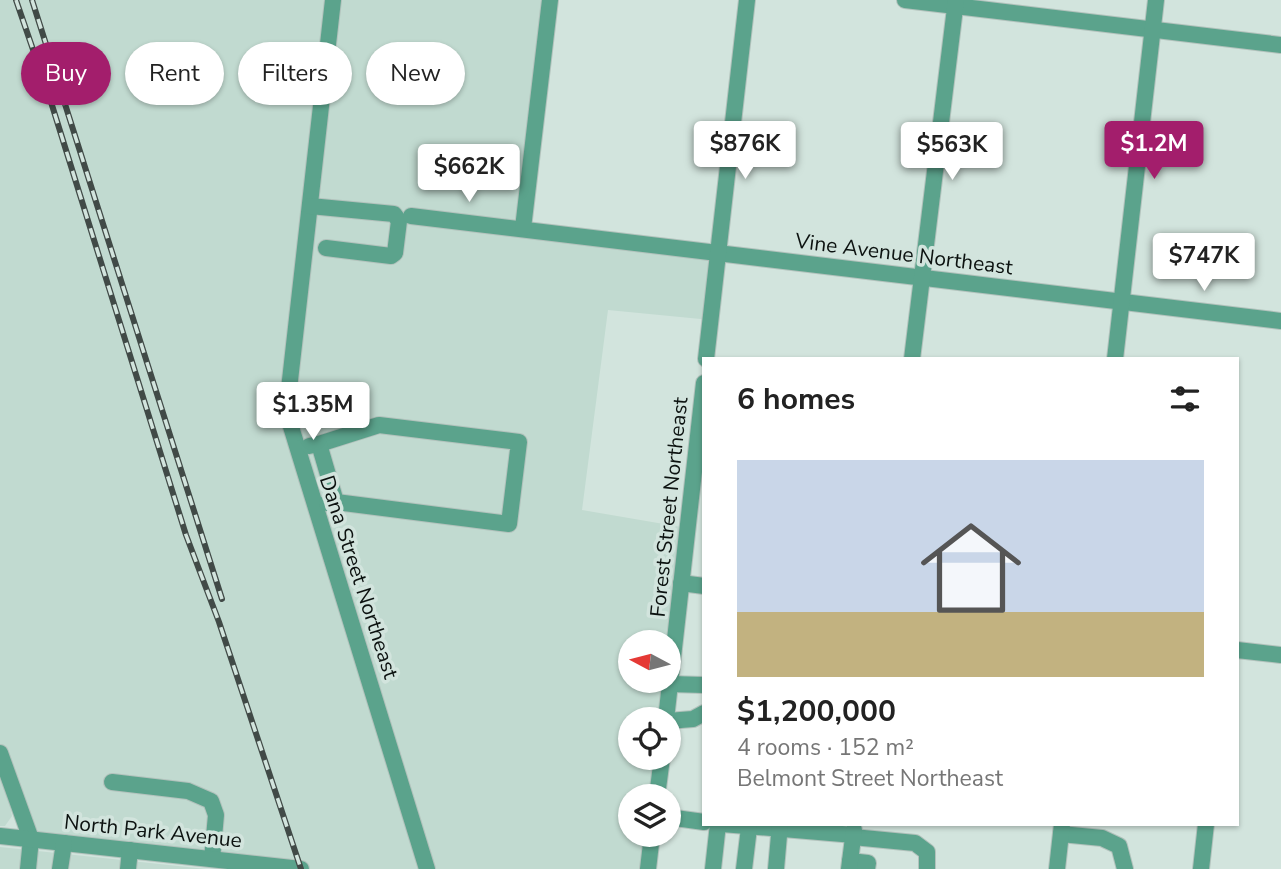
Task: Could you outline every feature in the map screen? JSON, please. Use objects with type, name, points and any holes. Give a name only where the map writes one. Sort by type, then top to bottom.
[{"type":"street","name":"Dana Street Northeast","points":[[333,0],[288,417],[427,869]]},
{"type":"street","points":[[523,228],[550,0]]},
{"type":"street","points":[[706,357],[747,0]]},
{"type":"street","points":[[905,0],[956,3],[1281,45]]},
{"type":"street","points":[[1115,357],[1156,0]]},
{"type":"street","points":[[912,357],[956,3]]},
{"type":"street","points":[[310,206],[394,214],[399,220],[397,248],[391,256],[326,248]]},
{"type":"street","name":"Vine Avenue Northeast","points":[[411,216],[1281,321]]},
{"type":"street","name":"Forest Street Northeast","points":[[676,630],[702,400]]},
{"type":"street","points":[[296,449],[379,425],[519,442],[509,524],[336,502],[314,506]]},
{"type":"street","points":[[319,444],[336,502]]},
{"type":"street","points":[[681,583],[702,586]]},
{"type":"street","points":[[1239,650],[1281,656]]},
{"type":"street","points":[[681,684],[702,685]]},
{"type":"street","points":[[681,719],[694,719],[702,714]]},
{"type":"street","points":[[0,753],[31,839],[28,869]]},
{"type":"street","points":[[112,782],[188,790],[211,801],[216,815],[212,859]]},
{"type":"street","points":[[681,819],[702,822]]},
{"type":"street","points":[[713,869],[720,826]]},
{"type":"street","points":[[734,826],[854,832],[915,843],[927,852],[927,869]]},
{"type":"street","points":[[1201,869],[1206,826]]},
{"type":"street","points":[[776,869],[780,827]]},
{"type":"street","points":[[744,869],[749,828]]},
{"type":"street","points":[[1057,869],[1062,829],[1102,838],[1119,846],[1125,869]]},
{"type":"street","points":[[854,832],[850,865],[868,863],[867,869]]},
{"type":"street","name":"North Park Avenue","points":[[0,836],[212,859],[234,865],[301,869]]},
{"type":"street","points":[[60,869],[64,843]]},
{"type":"street","points":[[648,869],[651,847]]},
{"type":"street","points":[[128,869],[130,850]]},
{"type":"shaded area","points":[[0,0],[550,0],[523,228],[718,253],[711,320],[608,310],[582,510],[687,528],[676,630],[618,630],[618,693],[669,693],[667,707],[618,707],[618,770],[660,770],[659,784],[618,784],[618,847],[651,847],[648,869],[293,869],[31,839],[0,753]]},
{"type":"shaded area","points":[[0,777],[12,816],[5,826],[0,826]]},
{"type":"shaded area","points":[[0,847],[206,869],[0,869]]},
{"type":"railway","points":[[16,0],[51,102],[186,535],[219,622],[301,869]]},
{"type":"railway","points":[[32,0],[222,599]]}]
